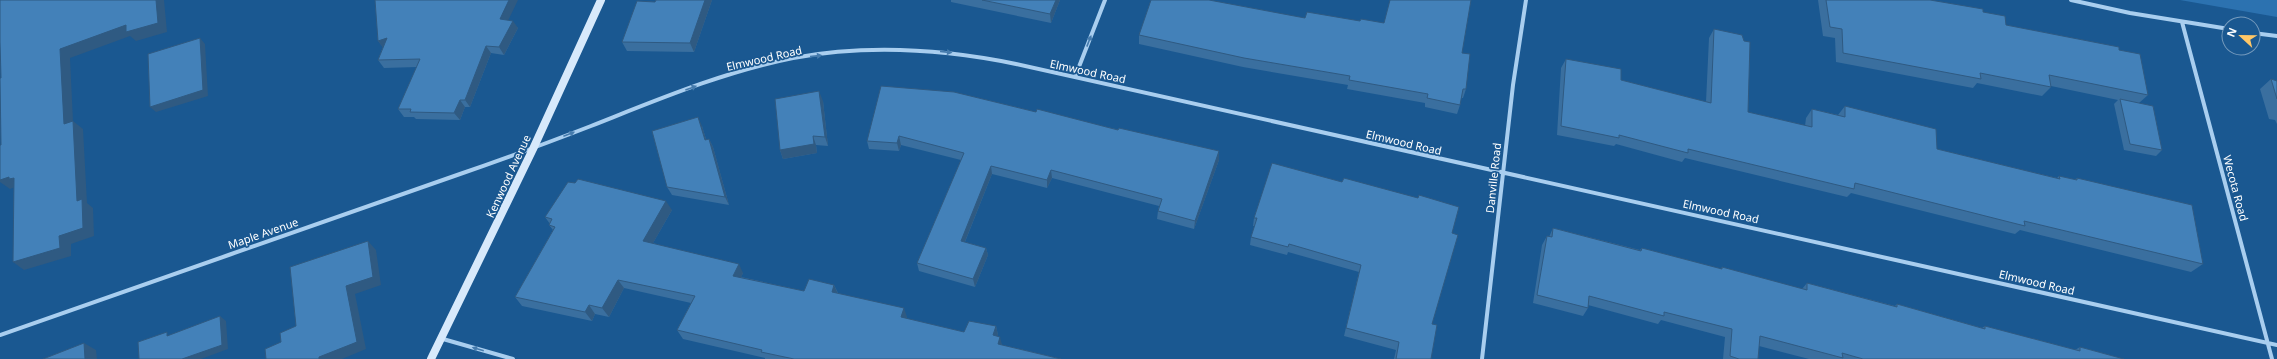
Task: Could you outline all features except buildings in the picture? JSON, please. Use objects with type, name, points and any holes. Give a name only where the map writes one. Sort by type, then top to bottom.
[{"type":"main road","name":"Kenwood Avenue","points":[[431,359],[443,339],[533,149],[601,0]]},
{"type":"street","points":[[1075,77],[1104,0]]},
{"type":"street","name":"Danville Road","points":[[1482,359],[1513,85],[1526,0]]},
{"type":"street","points":[[2071,0],[2182,22],[2221,28]]},
{"type":"street","name":"Wecota Road","points":[[2182,22],[2272,359]]},
{"type":"street","points":[[2261,34],[2277,36]]},
{"type":"street","name":"Elmwood Road","points":[[533,149],[707,82],[763,65],[796,58],[876,51],[930,51],[962,54],[1075,77],[1503,174],[2277,345]]},
{"type":"street","name":"Maple Avenue","points":[[0,335],[533,149]]},
{"type":"street","points":[[443,339],[513,359]]},
{"type":"shaded area","points":[[2180,0],[2277,0],[2277,17]]}]
